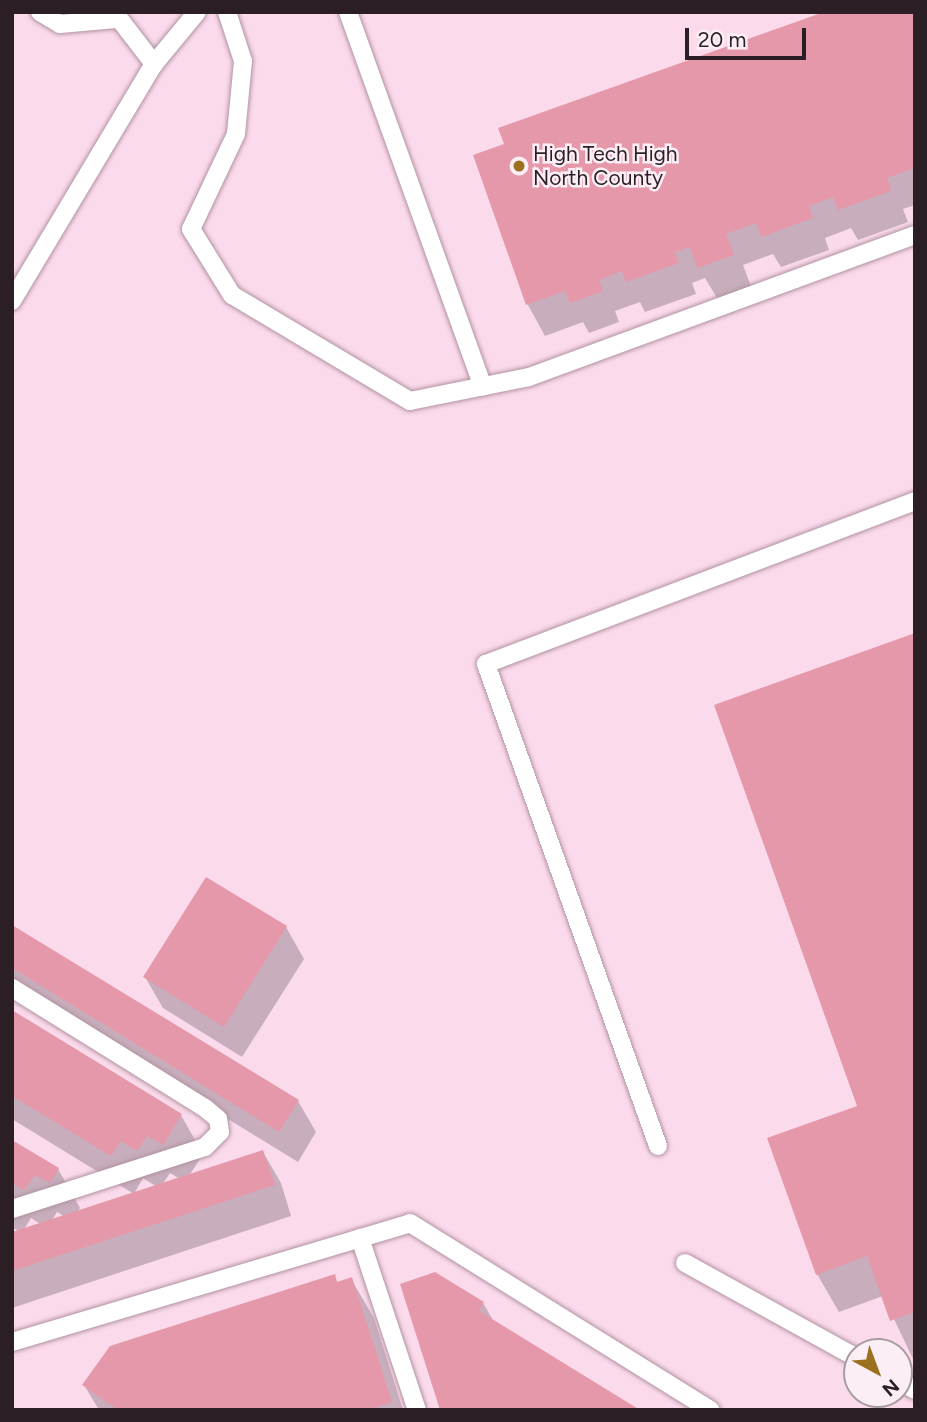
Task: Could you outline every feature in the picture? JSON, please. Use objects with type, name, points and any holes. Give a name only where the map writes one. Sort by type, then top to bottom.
[{"type":"lane","points":[[40,12],[60,23],[115,15],[154,64]]},
{"type":"lane","points":[[12,301],[154,64],[197,12]]},
{"type":"lane","points":[[227,12],[243,61],[236,134],[191,229],[232,295],[410,401],[529,377],[915,235]]},
{"type":"lane","points":[[348,12],[483,386]]},
{"type":"lane","points":[[658,1146],[486,664],[915,501]]},
{"type":"lane","points":[[12,988],[205,1108],[218,1119],[220,1132],[205,1147],[12,1209]]},
{"type":"lane","points":[[12,1342],[410,1223],[711,1410]]},
{"type":"lane","points":[[360,1238],[417,1410]]},
{"type":"lane","points":[[685,1263],[843,1350]]},
{"type":"building","points":[[824,12],[915,12],[915,168],[887,178],[891,191],[838,210],[833,197],[809,206],[813,218],[761,237],[756,223],[726,234],[734,255],[697,268],[690,247],[675,252],[679,263],[626,282],[622,271],[599,280],[603,291],[570,303],[565,291],[526,305],[473,155],[504,144],[498,128]]},
{"type":"building","points":[[915,633],[915,1312],[890,1321],[867,1256],[816,1275],[767,1138],[857,1106],[714,705]]},
{"type":"building","points":[[206,877],[287,926],[224,1027],[143,977]]},
{"type":"building","points":[[12,925],[299,1100],[279,1132],[12,968]]},
{"type":"building","points":[[12,1010],[182,1114],[163,1145],[147,1136],[137,1151],[121,1141],[111,1156],[12,1096]]},
{"type":"building","points":[[12,1140],[59,1168],[50,1183],[35,1175],[24,1190],[12,1183]]},
{"type":"building","points":[[263,1150],[275,1185],[12,1271],[12,1232]]},
{"type":"building","points":[[435,1272],[484,1302],[479,1311],[640,1410],[440,1410],[400,1284]]},
{"type":"building","points":[[335,1274],[337,1282],[352,1277],[392,1402],[368,1410],[118,1410],[82,1385],[110,1346]]},
{"type":"place","name":"High Tech High North County","points":[[519,166]]}]
